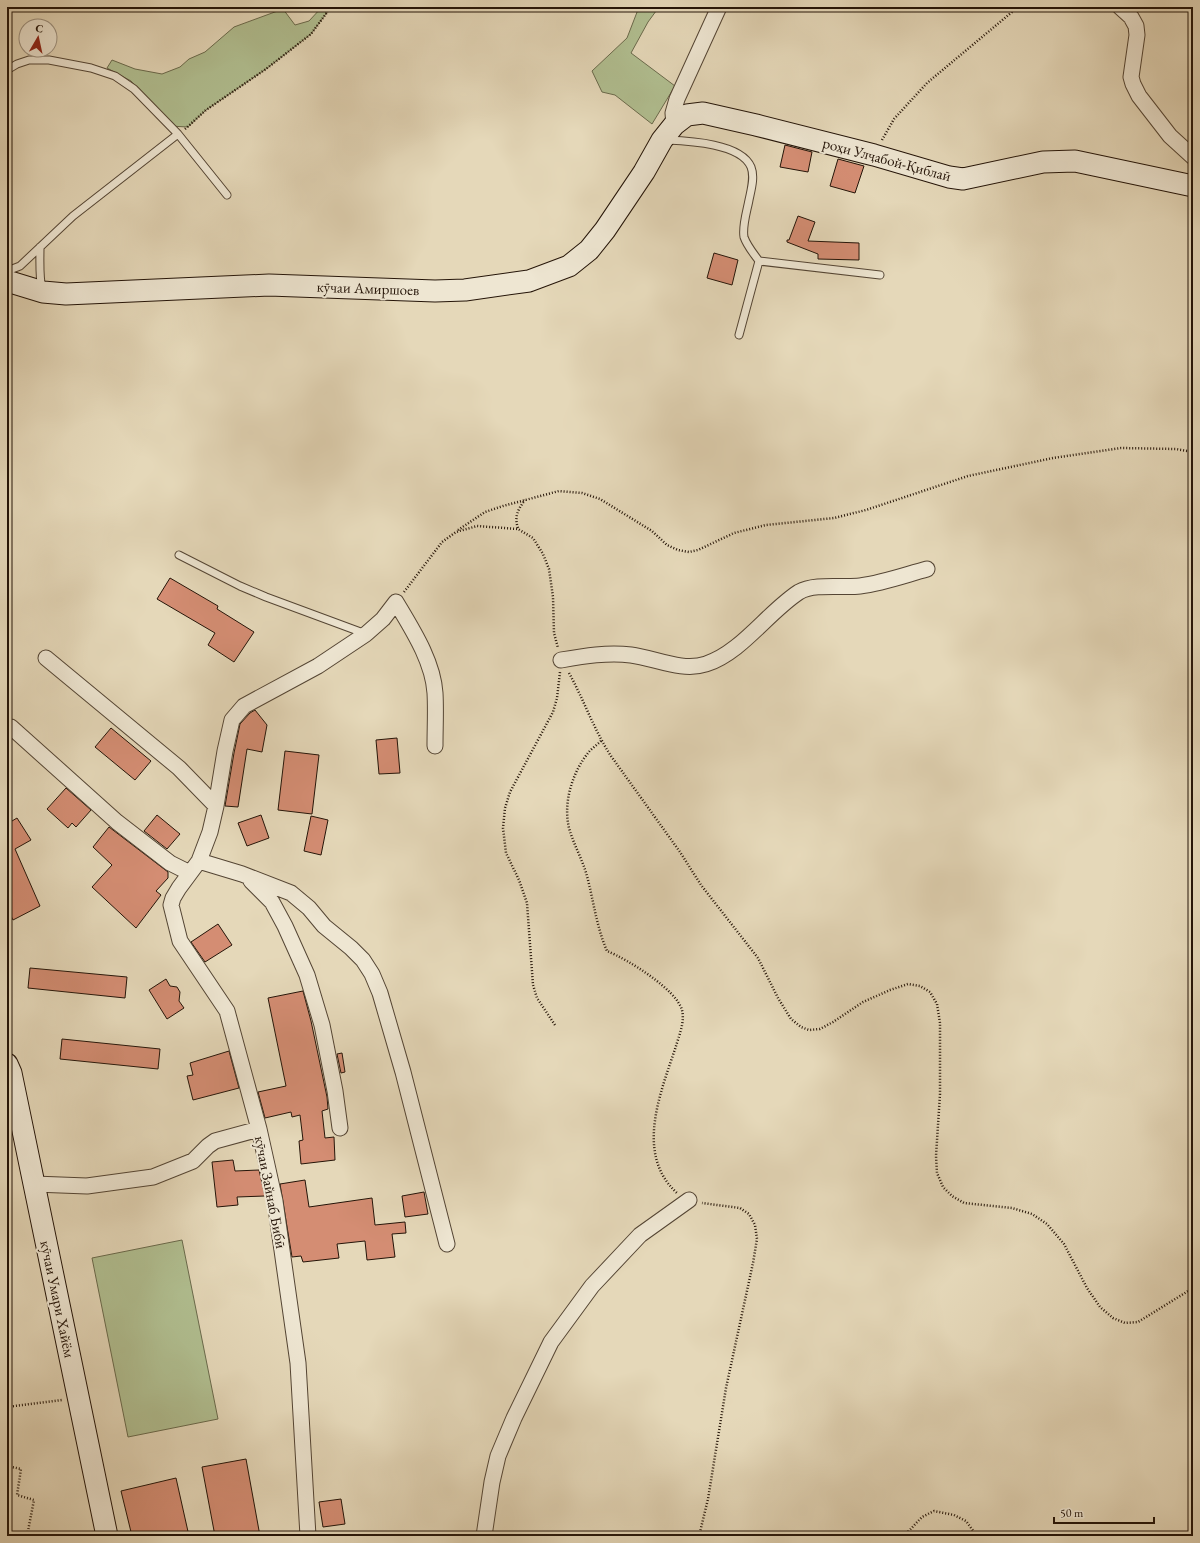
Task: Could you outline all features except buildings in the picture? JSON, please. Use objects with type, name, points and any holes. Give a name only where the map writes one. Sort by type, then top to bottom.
[{"type":"street","points":[[668,132],[677,98],[719,7]]},
{"type":"street","points":[[1120,7],[1131,17],[1136,26],[1137,35],[1131,76],[1133,84],[1139,96],[1170,136],[1193,157]]},
{"type":"street","name":"роҳи Улҷабой-Қиблаӣ","points":[[668,132],[687,115],[703,114],[756,125],[874,155],[949,177],[963,179],[1043,162],[1075,161],[1193,186]]},
{"type":"street","name":"кӯчаи Амиршоев","points":[[7,281],[44,292],[88,294],[269,285],[457,290],[529,281],[570,266],[589,250],[605,230],[668,132]]},
{"type":"street","points":[[561,660],[603,654],[630,655],[681,666],[695,667],[719,659],[738,645],[801,591],[812,588],[859,586],[884,582],[927,569]]},
{"type":"street","points":[[435,746],[435,692],[432,675],[418,639],[396,602],[383,619],[366,634],[318,666],[244,706],[236,713],[232,720],[225,751],[210,832],[200,861],[242,874],[291,893],[309,908],[334,935],[352,948],[363,960],[372,974],[380,993],[403,1072],[447,1244]]},
{"type":"street","points":[[46,658],[179,768],[216,806]]},
{"type":"street","points":[[11,727],[117,822],[170,863],[190,873]]},
{"type":"street","name":"кӯчаи Зайнаб Бибӣ","points":[[200,861],[173,898],[171,905],[180,940],[227,1011],[259,1129],[275,1201],[298,1363],[308,1536]]},
{"type":"street","points":[[242,874],[272,902],[285,926],[307,975],[322,1025],[335,1091],[340,1128]]},
{"type":"street","name":"кӯчаи Умари Хайём","points":[[7,1064],[11,1073],[107,1536]]},
{"type":"street","points":[[34,1184],[87,1186],[153,1177],[193,1161],[215,1141],[259,1129]]},
{"type":"street","points":[[484,1536],[492,1482],[498,1456],[514,1418],[551,1342],[592,1286],[640,1235],[689,1200]]},
{"type":"lane","points":[[7,70],[17,64],[29,60],[49,60],[91,68],[115,76],[134,89],[178,134],[227,195]]},
{"type":"lane","points":[[668,132],[696,142],[724,147],[743,157],[751,166],[753,177],[744,228],[744,237],[759,261],[739,335]]},
{"type":"lane","points":[[7,271],[20,266],[73,216],[178,134]]},
{"type":"lane","points":[[40,247],[41,269],[39,280],[44,292]]},
{"type":"lane","points":[[759,261],[880,275]]},
{"type":"lane","points":[[179,555],[240,586],[266,597],[366,634]]},
{"type":"path","points":[[178,134],[206,110],[261,73],[311,34],[332,7]]},
{"type":"path","points":[[874,155],[894,119],[927,84],[1018,7]]},
{"type":"path","points":[[396,602],[442,542],[485,512],[559,492],[582,493],[600,499],[652,531],[667,545],[678,550],[689,552],[698,550],[734,533],[766,524],[840,516],[866,510],[968,476],[1053,458],[1121,448],[1176,449],[1193,452]]},
{"type":"path","points":[[518,529],[516,523],[517,513],[525,500]]},
{"type":"path","points":[[456,532],[477,526],[518,529],[533,538],[543,554],[549,569],[553,597],[554,633],[561,660],[580,694],[601,741],[680,852],[701,885],[758,958],[791,1019],[801,1027],[808,1030],[820,1029],[863,1002],[890,990],[908,984],[920,986],[930,992],[937,1004],[940,1023],[940,1094],[936,1156],[938,1173],[943,1187],[952,1196],[964,1203],[1012,1208],[1032,1214],[1047,1224],[1064,1244],[1087,1288],[1100,1307],[1113,1318],[1125,1322],[1138,1322],[1193,1288]]},
{"type":"path","points":[[555,1025],[537,998],[533,985],[526,903],[519,880],[506,853],[503,828],[505,808],[510,792],[553,712],[557,698],[561,660]]},
{"type":"path","points":[[601,741],[588,752],[576,771],[567,807],[569,827],[588,878],[600,934],[607,951],[631,963],[657,981],[673,996],[682,1010],[682,1027],[658,1101],[653,1129],[656,1158],[663,1176],[676,1192],[689,1200],[740,1208],[749,1214],[756,1225],[757,1239],[726,1388],[708,1499],[699,1536]]},
{"type":"path","points":[[7,1407],[62,1400]]},
{"type":"path","points":[[7,1466],[21,1469],[17,1495],[34,1500],[28,1536]]},
{"type":"path","points":[[904,1536],[922,1517],[934,1512],[954,1515],[966,1521],[977,1536]]},
{"type":"green space","points":[[322,7],[331,7],[311,34],[266,69],[206,110],[188,127],[169,126],[157,109],[131,81],[107,68],[112,60],[135,69],[162,74],[180,67],[189,59],[205,52],[234,27],[283,9],[295,25],[309,21]]},
{"type":"green space","points":[[639,7],[659,7],[648,22],[631,53],[675,86],[652,124],[615,95],[602,92],[592,71],[627,38]]},
{"type":"green space","points":[[182,1240],[218,1419],[128,1437],[92,1258]]}]
